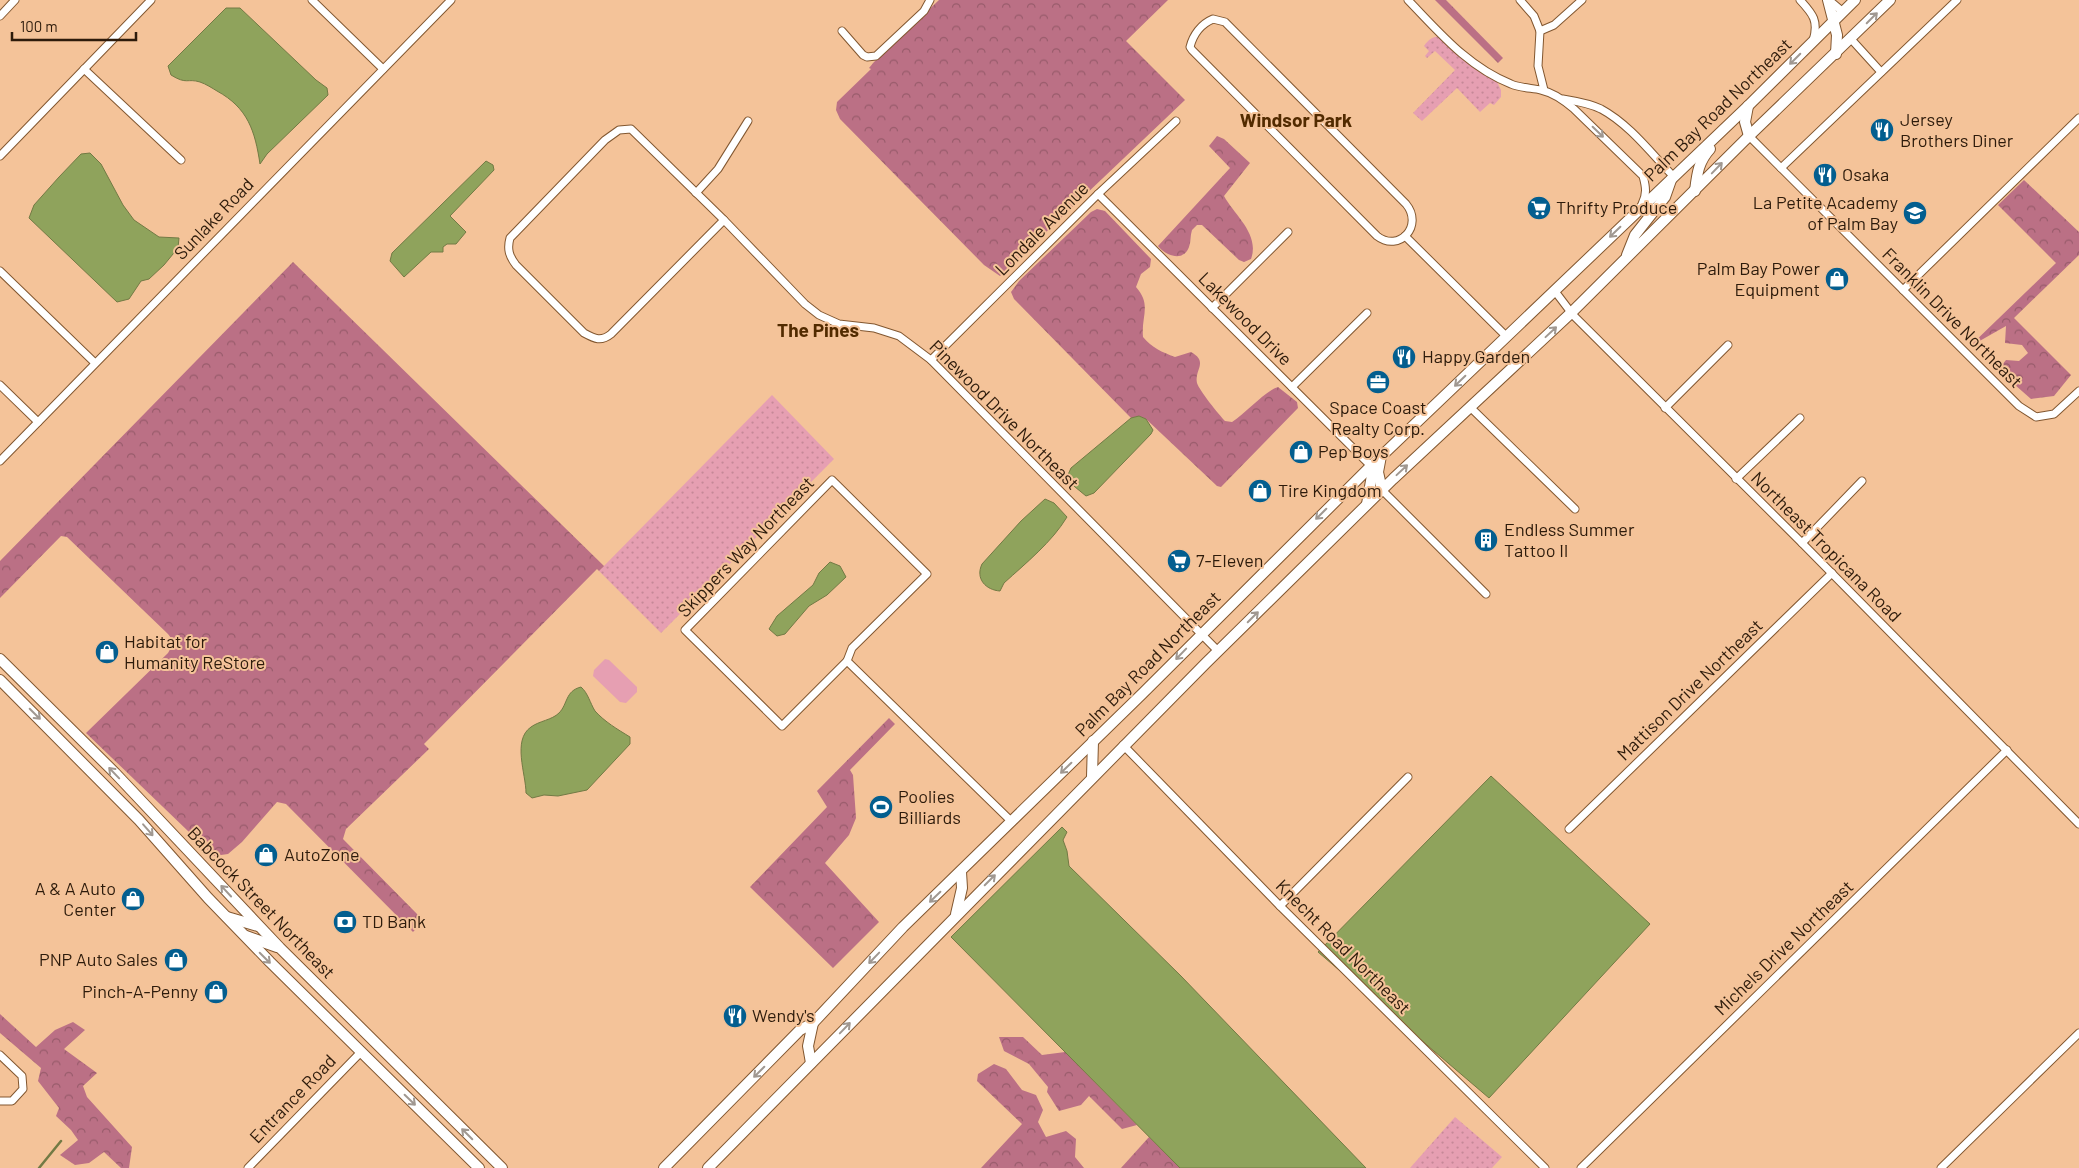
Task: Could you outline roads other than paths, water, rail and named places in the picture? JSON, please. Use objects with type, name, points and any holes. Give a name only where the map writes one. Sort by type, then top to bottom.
[{"type":"main road","points":[[1829,0],[1837,35],[1836,54]]},
{"type":"main road","name":"Palm Bay Road Northeast","points":[[664,1168],[800,1030],[813,1023],[903,927],[1012,822],[1381,456],[1748,106],[1855,0]]},
{"type":"main road","points":[[708,1168],[1123,745],[1218,651],[1367,504],[1571,313],[1748,136],[1836,54],[1890,0]]},
{"type":"main road","points":[[1748,106],[1745,122],[1748,136]]},
{"type":"main road","points":[[1695,191],[1697,172],[1702,158],[1711,148],[1717,135]]},
{"type":"main road","points":[[1624,261],[1635,236],[1664,197],[1673,176]]},
{"type":"main road","points":[[1381,456],[1378,472],[1382,490]]},
{"type":"main road","points":[[1367,504],[1372,475],[1371,466]]},
{"type":"main road","name":"Babcock Street Northeast","points":[[0,659],[115,774],[280,948],[502,1168]]},
{"type":"main road","name":"Babcock Street Northeast","points":[[0,680],[139,820],[244,936],[479,1168]]},
{"type":"main road","points":[[1092,777],[1093,741]]},
{"type":"main road","points":[[956,915],[962,888],[961,872]]},
{"type":"main road","points":[[225,916],[259,926]]},
{"type":"main road","points":[[244,936],[280,948]]},
{"type":"main road","points":[[811,1063],[808,1046],[813,1023]]},
{"type":"street","points":[[0,16],[16,0]]},
{"type":"street","points":[[0,156],[151,0]]},
{"type":"street","points":[[312,0],[383,69]]},
{"type":"street","name":"Sunlake Road","points":[[0,461],[451,0]]},
{"type":"street","points":[[842,31],[863,55],[876,56],[924,11],[930,0]]},
{"type":"street","points":[[1408,0],[1461,54],[1485,71],[1513,85],[1544,90],[1562,99],[1643,176],[1646,196],[1640,208]]},
{"type":"street","points":[[1520,0],[1534,16],[1540,31],[1538,66],[1544,90]]},
{"type":"street","points":[[1540,31],[1554,25],[1582,0]]},
{"type":"street","points":[[1800,0],[1815,19],[1815,33],[1812,42]]},
{"type":"street","points":[[1829,0],[1843,12]]},
{"type":"street","points":[[1781,168],[1957,0]]},
{"type":"street","points":[[1213,18],[1225,22],[1406,204],[1412,213],[1413,220],[1412,226],[1405,236],[1399,240],[1386,242],[1377,236],[1192,50],[1190,47],[1194,35],[1207,21],[1213,18]]},
{"type":"street","points":[[1850,39],[1882,72]]},
{"type":"street","points":[[84,69],[181,160]]},
{"type":"street","points":[[1562,99],[1583,102],[1601,109],[1622,124],[1673,176]]},
{"type":"street","points":[[1903,290],[2079,118]]},
{"type":"street","points":[[696,193],[718,169],[748,121]]},
{"type":"street","name":"Londale Avenue","points":[[931,360],[1098,194],[1176,121]]},
{"type":"street","name":"Pinewood Drive Northeast","points":[[724,220],[611,334],[601,340],[594,339],[584,333],[509,256],[508,245],[510,238],[605,140],[619,130],[631,129],[724,220],[805,304],[819,315],[839,324],[874,328],[899,336],[931,360],[1218,651]]},
{"type":"street","name":"Franklin Drive Northeast","points":[[1748,136],[2019,406],[2036,417],[2054,414],[2079,391]]},
{"type":"street","name":"Lakewood Drive","points":[[1098,194],[1371,466]]},
{"type":"street","points":[[1212,308],[1288,232]]},
{"type":"street","points":[[1405,236],[1506,336]]},
{"type":"street","points":[[0,270],[95,363]]},
{"type":"street","name":"Northeast Tropicana Road","points":[[1554,290],[1571,313],[1832,573],[2079,824]]},
{"type":"street","points":[[1292,387],[1368,313]]},
{"type":"street","points":[[1665,408],[1728,345]]},
{"type":"street","points":[[0,385],[38,422]]},
{"type":"street","points":[[1470,407],[1575,509]]},
{"type":"street","points":[[1736,479],[1800,418]]},
{"type":"street","name":"Skippers Way Northeast","points":[[832,480],[927,574],[852,648],[847,661],[782,726],[685,630],[832,480]]},
{"type":"street","points":[[1802,543],[1862,482]]},
{"type":"street","points":[[1382,490],[1486,594]]},
{"type":"street","name":"Mattison Drive Northeast","points":[[1569,829],[1832,573]]},
{"type":"street","points":[[847,661],[1012,822]]},
{"type":"street","name":"Knecht Road Northeast","points":[[1123,745],[1280,906],[1545,1168]]},
{"type":"street","name":"Michels Drive Northeast","points":[[1581,1168],[2007,750]]},
{"type":"street","points":[[1280,906],[1408,777]]},
{"type":"street","points":[[1941,1168],[2079,1033]]},
{"type":"street","name":"Entrance Road","points":[[248,1168],[361,1052]]},
{"type":"street","points":[[0,1055],[22,1076],[23,1090],[12,1101],[0,1101]]},
{"type":"waterway","points":[[39,1168],[61,1141]]},
{"type":"place","name":"Jersey Brothers Diner","points":[[1882,130]]},
{"type":"place","name":"Osaka","points":[[1825,175]]},
{"type":"place","name":"Thrifty Produce","points":[[1539,208]]},
{"type":"place","name":"La Petite Academy of Palm Bay","points":[[1915,213]]},
{"type":"place","name":"Palm Bay Power Equipment","points":[[1837,279]]},
{"type":"place","name":"Happy Garden","points":[[1404,357]]},
{"type":"place","name":"Space Coast Realty Corp.","points":[[1378,382]]},
{"type":"place","name":"Pep Boys","points":[[1301,452]]},
{"type":"place","name":"Tire Kingdom","points":[[1260,491]]},
{"type":"place","name":"Endless Summer Tattoo II","points":[[1486,540]]},
{"type":"place","name":"7-Eleven","points":[[1179,561]]},
{"type":"place","name":"Habitat for Humanity ReStore","points":[[107,652]]},
{"type":"place","name":"Poolies Billiards","points":[[881,807]]},
{"type":"place","name":"AutoZone","points":[[266,855]]},
{"type":"place","name":"A & A Auto Center","points":[[133,899]]},
{"type":"place","name":"TD Bank","points":[[345,922]]},
{"type":"place","name":"PNP Auto Sales","points":[[176,960]]},
{"type":"place","name":"Pinch-A-Penny","points":[[216,992]]},
{"type":"place","name":"Wendy's","points":[[735,1016]]},
{"type":"district","name":"Windsor Park","points":[[1296,120]]},
{"type":"district","name":"The Pines","points":[[818,330]]}]
